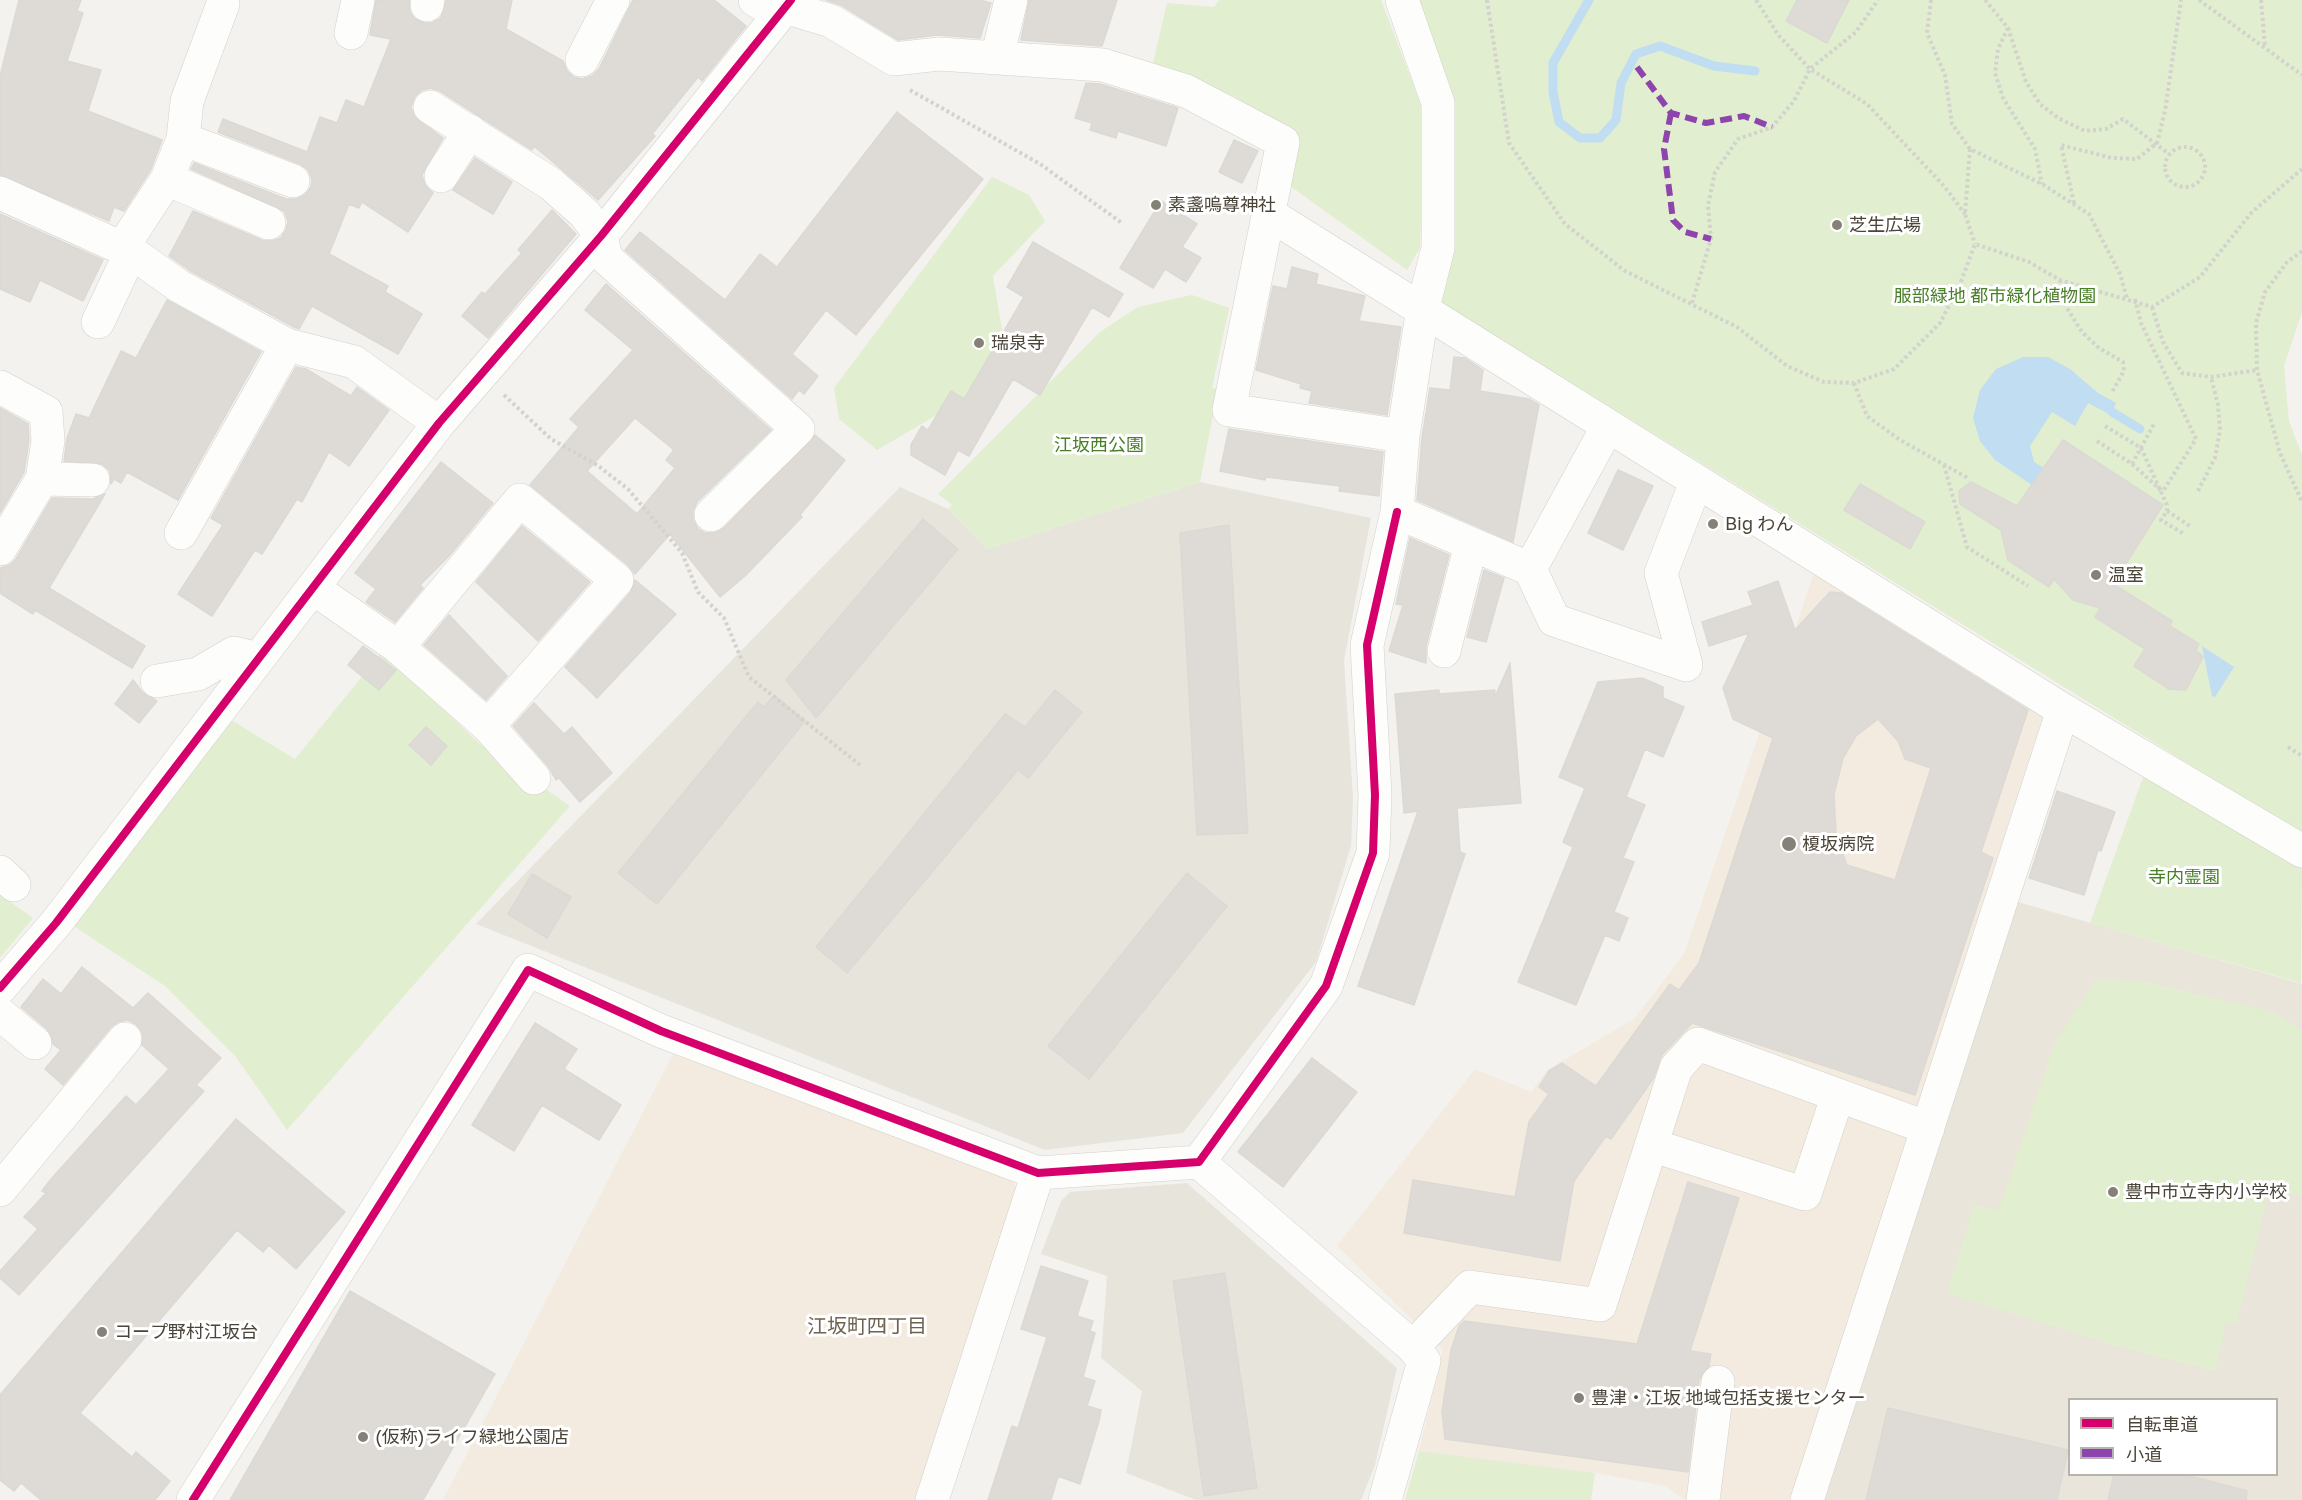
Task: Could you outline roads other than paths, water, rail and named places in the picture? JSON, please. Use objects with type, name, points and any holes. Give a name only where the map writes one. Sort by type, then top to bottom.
[{"type":"street","points":[[351,33],[358,0]]},
{"type":"street","points":[[582,60],[613,0]]},
{"type":"street","points":[[997,58],[1011,0]]},
{"type":"street","points":[[1199,1162],[1326,986],[1373,853],[1375,795],[1367,645],[1397,512],[1403,436],[1423,308],[1438,248],[1438,103],[1402,0]]},
{"type":"street","points":[[0,988],[56,923],[439,423],[601,236],[777,2],[831,21],[894,59],[939,54],[1102,65],[1186,91],[1283,142],[1229,410],[1403,436]]},
{"type":"street","points":[[98,322],[127,250],[166,179],[183,139],[187,101],[224,4]]},
{"type":"street","points":[[430,106],[552,184],[585,214],[601,236],[606,258],[798,429],[711,515]]},
{"type":"street","points":[[441,176],[470,131]]},
{"type":"street","points":[[183,139],[293,181]]},
{"type":"street","points":[[166,179],[269,223]]},
{"type":"street","points":[[0,193],[127,250],[179,286],[287,345],[354,362],[439,423]]},
{"type":"street","points":[[1269,214],[1423,308],[1696,482],[2063,710],[2302,851]]},
{"type":"street","points":[[181,533],[287,345]]},
{"type":"street","points":[[0,387],[46,412],[48,441],[42,479],[0,549]]},
{"type":"street","points":[[1530,569],[1608,426]]},
{"type":"street","points":[[42,479],[93,480]]},
{"type":"street","points":[[1397,512],[1530,569],[1554,620],[1686,665],[1660,573],[1696,482]]},
{"type":"street","points":[[398,646],[520,500],[617,580],[488,726]]},
{"type":"street","points":[[1444,651],[1470,544]]},
{"type":"street","points":[[313,588],[398,646],[488,726],[534,778]]},
{"type":"street","points":[[157,681],[198,674],[234,653],[258,659]]},
{"type":"street","points":[[1807,1500],[2063,710]]},
{"type":"street","points":[[193,1500],[528,970],[661,1031],[1038,1173],[1199,1162],[1413,1347],[1424,1361],[1385,1500]]},
{"type":"street","points":[[0,1014],[35,1043]]},
{"type":"street","points":[[6,1170],[125,1039]]},
{"type":"street","points":[[1413,1347],[1470,1287],[1600,1305],[1676,1068],[1698,1044],[1928,1128]]},
{"type":"street","points":[[1651,1145],[1805,1194],[1838,1095]]},
{"type":"street","points":[[932,1500],[1038,1173]]},
{"type":"street","points":[[1703,1500],[1718,1382]]},
{"type":"water","points":[[2023,357],[2048,357],[2070,369],[2098,393],[2116,403],[2111,415],[2088,403],[2075,426],[2052,412],[2030,446],[2034,462],[2044,468],[2032,485],[1995,460],[1980,441],[1973,418],[1980,390],[1996,369]]},
{"type":"water","points":[[2202,646],[2234,667],[2215,697],[2212,696]]},
{"type":"waterway","points":[[1589,0],[1553,63],[1553,92],[1559,122],[1580,138],[1600,138],[1616,120],[1621,83],[1636,54],[1660,46],[1714,66],[1755,71]]},
{"type":"waterway","points":[[2112,412],[2140,429]]},
{"type":"place","name":"素盞嗚尊神社","points":[[1156,205]]},
{"type":"place","name":"芝生広場","points":[[1837,225]]},
{"type":"place","name":"瑞泉寺","points":[[979,343]]},
{"type":"place","name":"Big わん","points":[[1713,524]]},
{"type":"place","name":"温室","points":[[2096,575]]},
{"type":"place","name":"榎坂病院","points":[[1789,844]]},
{"type":"place","name":"豊中市立寺内小学校","points":[[2113,1192]]},
{"type":"place","name":"コープ野村江坂台","points":[[102,1332]]},
{"type":"place","name":"豊津・江坂 地域包括支援センター","points":[[1579,1398]]},
{"type":"place","name":"(仮称)ライフ緑地公園店","points":[[363,1437]]},
{"type":"district","name":"江坂町四丁目","points":[[867,1327]]},
{"type":"park label","name":"服部緑地 都市緑化植物園","points":[[1995,296]]},
{"type":"park label","name":"江坂西公園","points":[[1099,445]]},
{"type":"park label","name":"寺内霊園","points":[[2184,877]]}]
